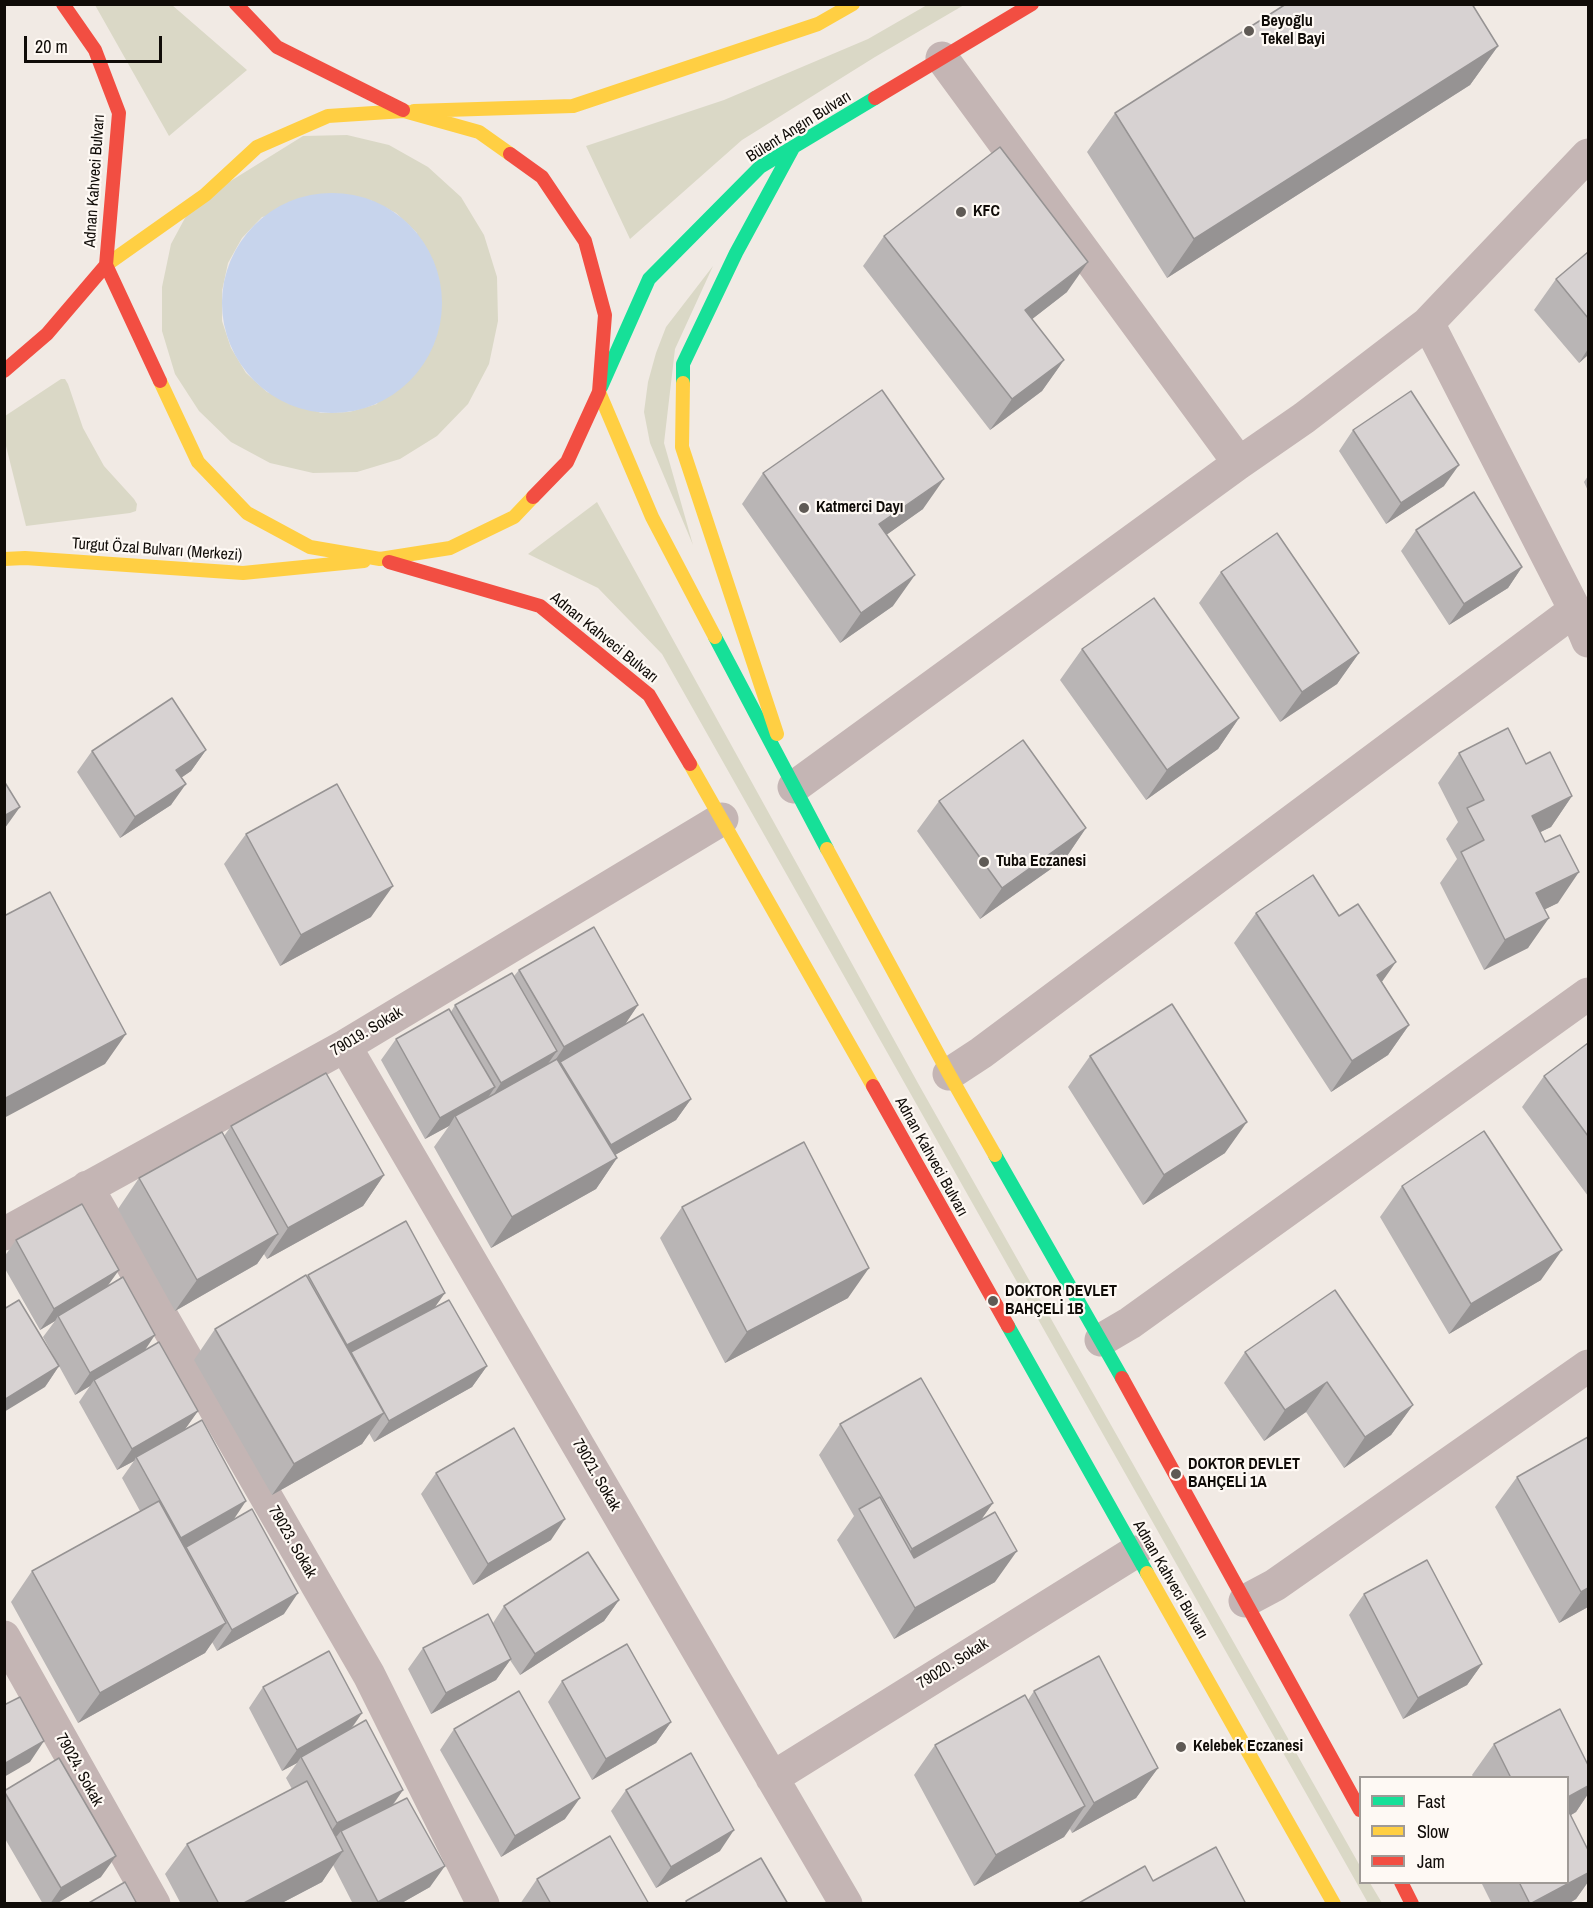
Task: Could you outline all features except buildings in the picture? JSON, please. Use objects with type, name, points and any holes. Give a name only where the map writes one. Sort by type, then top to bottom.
[{"type":"main road","name":"Adnan Kahveci Bulvarı","points":[[63,4],[95,50],[119,113],[106,265]]},
{"type":"main road","points":[[236,4],[277,46],[404,111],[479,132],[542,177],[585,241],[605,315],[599,392],[652,517],[949,1074],[1101,1340],[1359,1808]]},
{"type":"main road","points":[[4,371],[47,334],[106,265],[205,195],[257,147],[328,116],[404,111],[573,106],[818,24],[853,4]]},
{"type":"main road","name":"Bülent Angın Bulvarı","points":[[380,559],[450,548],[514,517],[567,462],[649,279],[760,167],[1032,4]]},
{"type":"main road","points":[[794,148],[736,253],[683,364],[682,447],[794,787]]},
{"type":"main road","points":[[106,265],[198,462],[247,513],[310,547],[380,559]]},
{"type":"main road","name":"Turgut Özal Bulvarı (Merkezi)","points":[[4,559],[25,558],[243,573],[380,559]]},
{"type":"main road","name":"Adnan Kahveci Bulvarı","points":[[380,559],[540,606],[649,695],[722,819],[1334,1904]]},
{"type":"main road","points":[[1402,1884],[1412,1904]]},
{"type":"street","points":[[942,58],[1239,463]]},
{"type":"street","points":[[794,787],[1304,418],[1428,323],[1588,155]]},
{"type":"street","points":[[1428,323],[1575,610],[1588,641]]},
{"type":"street","points":[[949,1074],[981,1053],[1575,610]]},
{"type":"street","name":"79019. Sokak","points":[[4,1234],[345,1046],[722,819]]},
{"type":"street","points":[[1101,1340],[1130,1323],[1588,994]]},
{"type":"street","name":"79021. Sokak","points":[[345,1046],[846,1904]]},
{"type":"street","name":"79023. Sokak","points":[[87,1187],[369,1675],[483,1904]]},
{"type":"street","points":[[1245,1601],[1285,1578],[1588,1366]]},
{"type":"street","name":"79020. Sokak","points":[[772,1778],[1135,1552]]},
{"type":"street","name":"79024. Sokak","points":[[4,1636],[154,1904]]},
{"type":"shaded area","points":[[95,5],[172,5],[247,70],[169,136]]},
{"type":"shaded area","points":[[927,5],[964,5],[875,57],[742,140],[630,239],[586,146],[724,100],[868,39]]},
{"type":"shaded area","points":[[347,135],[389,145],[428,167],[461,197],[484,235],[497,277],[498,321],[489,364],[468,404],[437,436],[400,459],[357,472],[313,473],[270,463],[231,442],[199,411],[175,374],[162,331],[162,287],[171,244],[192,205],[303,136]],"holes":[[[370,200],[396,213],[417,233],[377,404],[349,412],[321,413],[267,392],[246,373],[231,348],[222,321],[222,291],[228,263],[242,238],[262,217]]]},
{"type":"shaded area","points":[[713,266],[675,349],[664,443],[693,545],[650,443],[644,412],[648,382],[666,327]]},
{"type":"shaded area","points":[[61,379],[65,379],[68,384],[83,428],[104,466],[134,499],[137,504],[136,511],[26,526],[5,442],[5,416]]},
{"type":"shaded area","points":[[597,502],[919,1085],[1359,1864],[1359,1884],[1371,1884],[1382,1903],[1368,1903],[662,654],[598,588],[528,554]]},
{"type":"water","points":[[332,193],[353,195],[384,206],[410,225],[429,251],[440,282],[442,303],[440,324],[429,355],[410,381],[384,400],[353,411],[332,413],[311,411],[280,400],[254,381],[235,355],[224,324],[222,303],[224,282],[235,251],[254,225],[280,206],[311,195]]},
{"type":"traffic: fast","points":[[601,387],[649,279],[760,167],[875,98]]},
{"type":"traffic: fast","points":[[683,383],[683,364],[736,253],[793,148]]},
{"type":"traffic: fast","points":[[715,637],[827,849]]},
{"type":"traffic: fast","points":[[995,1155],[1122,1378]]},
{"type":"traffic: fast","points":[[1008,1326],[1147,1573]]},
{"type":"traffic: slow","points":[[414,111],[573,106],[818,24],[853,4]]},
{"type":"traffic: slow","points":[[106,265],[205,195],[257,147],[328,116],[404,111],[479,132],[510,154]]},
{"type":"traffic: slow","points":[[160,381],[198,462],[247,513],[310,547],[380,559],[450,548],[514,517],[533,497]]},
{"type":"traffic: slow","points":[[683,383],[682,447],[777,734]]},
{"type":"traffic: slow","points":[[599,392],[652,517],[715,637]]},
{"type":"traffic: slow","points":[[4,559],[25,558],[243,573],[364,561]]},
{"type":"traffic: slow","points":[[690,764],[873,1086]]},
{"type":"traffic: slow","points":[[827,849],[995,1155]]},
{"type":"traffic: slow","points":[[1147,1573],[1334,1904]]},
{"type":"traffic: jam","points":[[63,4],[95,50],[119,113],[106,265],[160,381]]},
{"type":"traffic: jam","points":[[236,4],[277,47],[403,110]]},
{"type":"traffic: jam","points":[[875,98],[1032,4]]},
{"type":"traffic: jam","points":[[510,154],[542,177],[585,241],[605,315],[599,392],[567,462],[533,497]]},
{"type":"traffic: jam","points":[[4,371],[47,334],[106,265]]},
{"type":"traffic: jam","points":[[389,562],[540,606],[649,695],[690,764]]},
{"type":"traffic: jam","points":[[873,1086],[1008,1326]]},
{"type":"traffic: jam","points":[[1122,1378],[1359,1808]]},
{"type":"traffic: jam","points":[[1402,1884],[1412,1904]]},
{"type":"place","name":"Beyoğlu Tekel Bayi","points":[[1249,31]]},
{"type":"place","name":"KFC","points":[[961,212]]},
{"type":"place","name":"Katmerci Dayı","points":[[804,508]]},
{"type":"place","name":"Tuba Eczanesi","points":[[984,862]]},
{"type":"place","name":"DOKTOR DEVLET BAHÇELİ 1B","points":[[993,1301]]},
{"type":"place","name":"DOKTOR DEVLET BAHÇELİ 1A","points":[[1176,1474]]},
{"type":"place","name":"Kelebek Eczanesi","points":[[1181,1747]]}]
